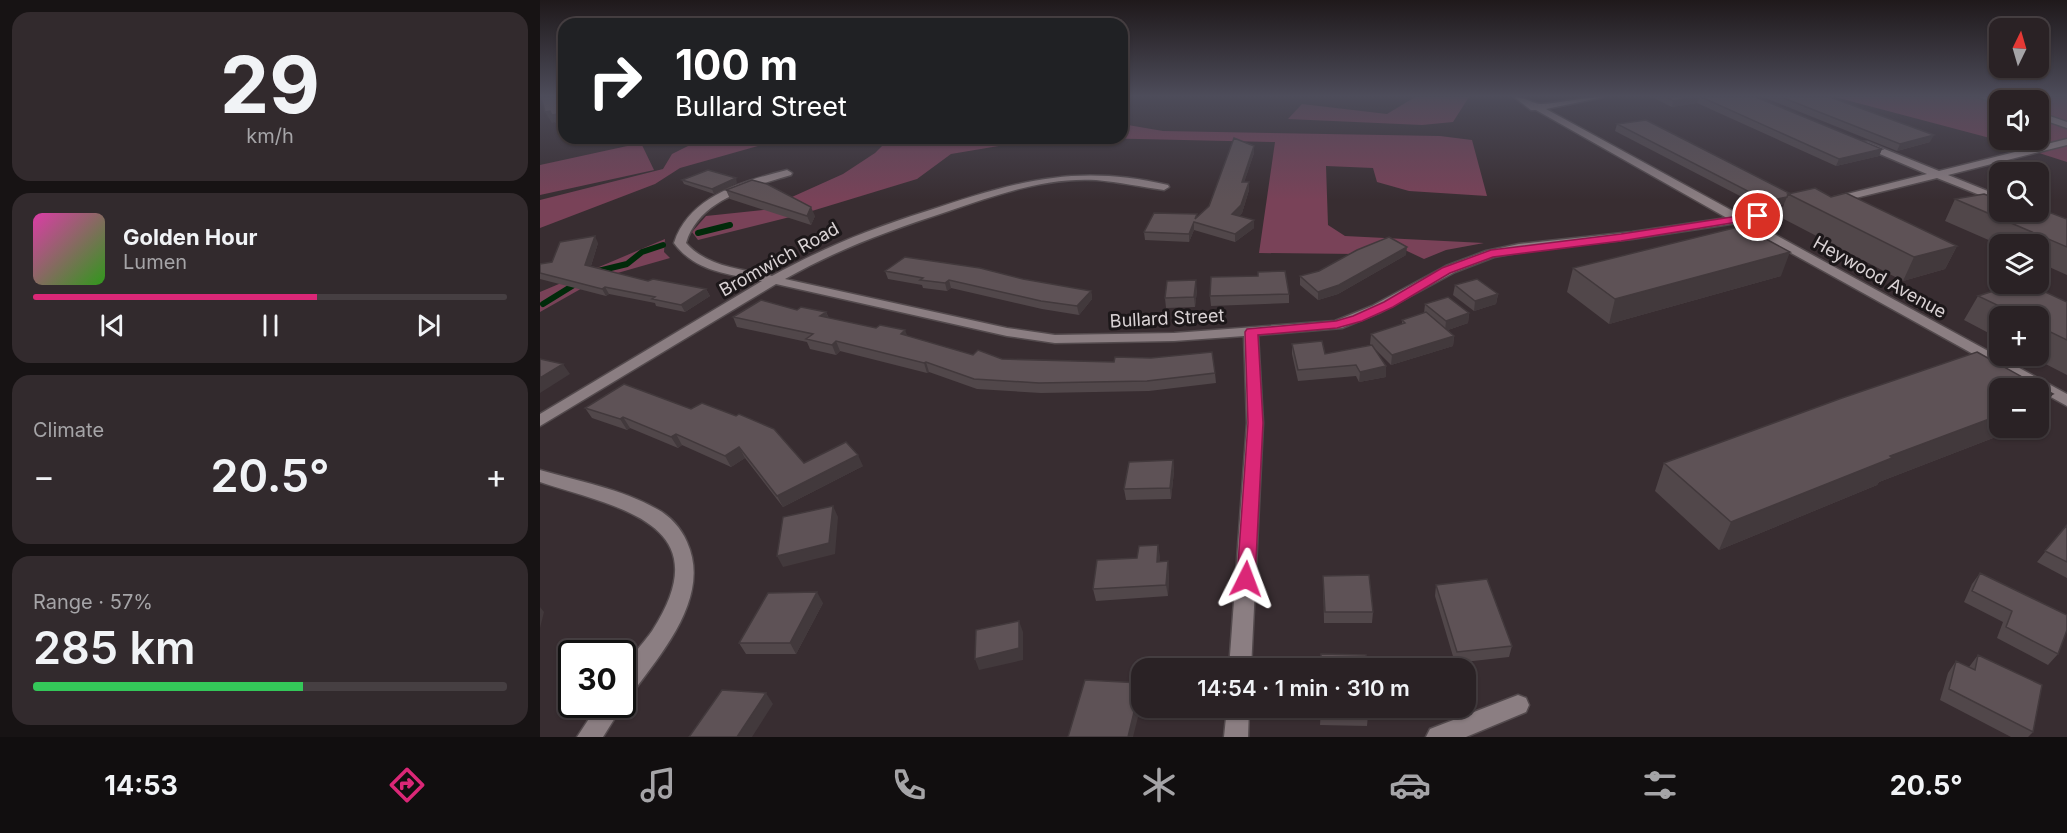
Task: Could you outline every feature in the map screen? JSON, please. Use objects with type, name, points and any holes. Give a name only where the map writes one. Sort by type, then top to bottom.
[{"type":"street","name":"Heywood Avenue","points":[[1577,131],[2067,401]]},
{"type":"street","points":[[1854,141],[1989,196]]},
{"type":"street","name":"Bullard Street","points":[[787,173],[746,186],[719,198],[696,213],[688,221],[681,235],[681,243],[691,256],[702,262],[772,281],[1007,332],[1055,339],[1150,338],[1337,324],[1357,319],[1388,305],[1446,271],[1491,254],[1740,220],[1938,175],[2067,142]]},
{"type":"street","name":"Bromwich Road","points":[[540,421],[772,281],[845,242],[1014,186],[1047,180],[1080,177],[1164,186]]},
{"type":"street","points":[[1241,658],[1255,423],[1251,332]]},
{"type":"street","points":[[540,476],[646,512],[668,527],[682,548],[686,571],[680,598],[666,627],[636,669]]},
{"type":"street","points":[[1438,737],[1518,705]]},
{"type":"street","points":[[589,737],[603,718]]},
{"type":"street","points":[[1236,737],[1237,718]]},
{"type":"shaded area","points":[[1128,131],[1440,136],[1472,140],[1487,196],[1409,191],[1377,182],[1373,168],[1326,166],[1328,225],[1345,236],[1484,243],[1446,250],[1424,259],[1390,243],[1357,254],[1259,253],[1275,142],[1128,139]]},
{"type":"shaded area","points":[[1965,131],[1989,131],[1989,138]]},
{"type":"shaded area","points":[[2049,131],[2067,131],[2067,162],[2030,150],[2049,150]]},
{"type":"shaded area","points":[[641,144],[654,170],[540,195],[540,165]]},
{"type":"shaded area","points":[[692,144],[765,144],[680,168],[655,184],[540,228],[540,200],[663,169],[672,154]]},
{"type":"shaded area","points":[[884,144],[1011,144],[951,154],[917,179],[802,214],[698,240],[692,232],[706,216],[763,210],[843,174],[875,153]]},
{"type":"shaded area","points":[[665,239],[664,252],[670,258],[600,278],[540,312],[540,292]]},
{"type":"building","points":[[1631,131],[1668,131],[1791,194],[1767,201]]},
{"type":"building","points":[[1778,131],[1839,131],[1882,149],[1839,159]]},
{"type":"building","points":[[1868,131],[1924,131],[1934,135],[1900,144]]},
{"type":"building","points":[[1234,138],[1254,146],[1242,182],[1249,182],[1241,205],[1232,214],[1254,220],[1235,234],[1194,222],[1189,234],[1144,232],[1154,213],[1197,214],[1195,219],[1209,206]]},
{"type":"building","points":[[708,170],[736,178],[712,189],[682,180]]},
{"type":"building","points":[[752,180],[767,184],[811,207],[807,216],[726,190]]},
{"type":"building","points":[[1815,188],[1831,197],[1846,193],[1957,246],[1914,257],[1788,194]]},
{"type":"building","points":[[1984,194],[1989,196],[1989,214],[1955,199]]},
{"type":"building","points":[[2049,212],[2067,219],[2067,247],[2049,239],[2049,234],[2037,234],[2009,222],[2049,222]]},
{"type":"building","points":[[1742,226],[1790,252],[1615,299],[1573,268]]},
{"type":"building","points":[[595,236],[585,265],[648,281],[653,279],[706,289],[681,305],[652,299],[655,297],[605,287],[602,289],[540,273],[540,264],[552,262],[560,242]]},
{"type":"building","points":[[1389,237],[1407,247],[1339,285],[1318,292],[1300,276],[1319,271],[1357,250]]},
{"type":"building","points":[[905,257],[980,268],[1023,279],[1091,291],[1077,306],[1041,301],[949,280],[945,283],[920,280],[923,278],[885,271]]},
{"type":"building","points":[[1285,271],[1289,294],[1210,296],[1211,277],[1258,276],[1258,272]]},
{"type":"building","points":[[1477,279],[1498,294],[1475,301],[1455,285]]},
{"type":"building","points":[[1196,280],[1194,297],[1165,298],[1167,281]]},
{"type":"building","points":[[1989,292],[2049,294],[2067,302],[2067,340],[2049,331],[2049,306],[1999,306],[1978,296]]},
{"type":"building","points":[[1448,297],[1469,313],[1446,321],[1425,304]]},
{"type":"building","points":[[761,300],[797,310],[801,307],[826,312],[820,316],[876,328],[880,325],[905,330],[901,334],[973,355],[978,350],[1002,359],[1114,362],[1115,357],[1151,358],[1212,352],[1215,373],[1147,381],[1039,383],[974,379],[926,362],[836,341],[832,345],[806,339],[813,334],[733,317]]},
{"type":"building","points":[[1426,312],[1454,336],[1392,355],[1371,334],[1405,323],[1402,320]]},
{"type":"building","points":[[1322,341],[1325,354],[1372,345],[1386,366],[1360,372],[1356,365],[1298,370],[1292,344]]},
{"type":"building","points":[[1977,352],[1989,359],[1989,366],[2002,366],[2024,378],[1989,378],[1989,419],[1890,456],[1892,458],[1731,522],[1664,463]]},
{"type":"building","points":[[540,359],[563,364],[540,378]]},
{"type":"building","points":[[624,384],[691,409],[702,403],[736,416],[739,414],[774,429],[804,463],[846,442],[858,455],[777,496],[739,447],[725,456],[676,434],[671,437],[623,417],[620,419],[585,408]]},
{"type":"building","points":[[1173,460],[1170,488],[1124,489],[1129,462]]},
{"type":"building","points":[[833,506],[829,543],[777,556],[783,517]]},
{"type":"building","points":[[2067,525],[2067,562],[2045,551]]},
{"type":"building","points":[[1158,545],[1157,562],[1168,561],[1166,585],[1093,589],[1097,560],[1137,558],[1139,546]]},
{"type":"building","points":[[1980,573],[2067,615],[2067,630],[2058,654],[2006,627],[2012,611],[1972,591]]},
{"type":"building","points":[[1369,575],[1373,612],[1325,612],[1323,576]]},
{"type":"building","points":[[1487,579],[1512,646],[1457,652],[1436,585]]},
{"type":"building","points":[[817,592],[790,643],[739,643],[768,593]]},
{"type":"building","points":[[1019,621],[1019,648],[975,659],[976,630]]},
{"type":"building","points":[[1321,654],[1366,655],[1366,658],[1321,658]]},
{"type":"building","points":[[1978,655],[2042,685],[2033,732],[1949,689],[1956,661],[1975,670]]},
{"type":"building","points":[[1085,680],[1131,682],[1133,718],[1128,737],[1068,737]]},
{"type":"building","points":[[722,690],[766,693],[737,737],[689,737]]},
{"type":"waterway","points":[[698,233],[730,225]]},
{"type":"waterway","points":[[594,272],[627,264],[642,252],[663,245]]},
{"type":"waterway","points":[[543,304],[577,283]]},
{"type":"route","points":[[1246,579],[1255,423],[1251,332],[1337,324],[1357,319],[1388,305],[1446,271],[1491,254],[1522,248],[1621,238],[1758,216]]}]
